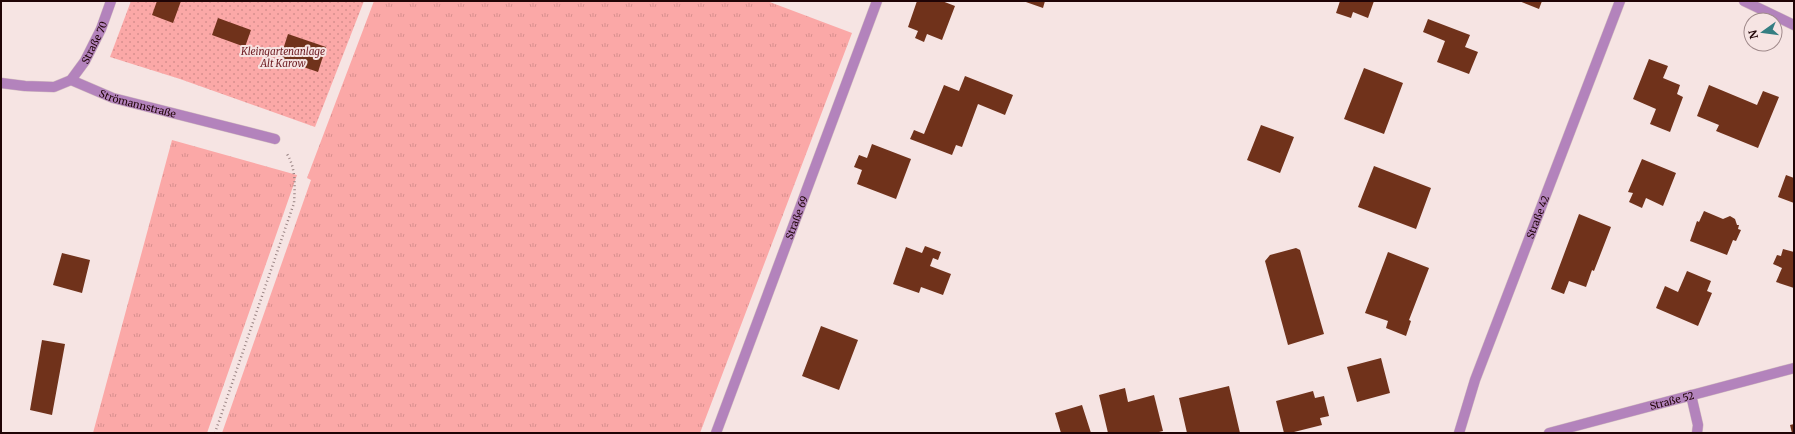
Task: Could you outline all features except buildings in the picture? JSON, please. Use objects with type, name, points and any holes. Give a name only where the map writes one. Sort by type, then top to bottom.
[{"type":"street","name":"Straße 70","points":[[71,80],[85,61],[98,36],[111,1]]},
{"type":"street","name":"Straße 69","points":[[716,433],[877,1]]},
{"type":"street","name":"Straße 42","points":[[1459,433],[1475,380],[1620,1]]},
{"type":"street","points":[[1744,1],[1794,25]]},
{"type":"street","points":[[1,83],[54,87],[71,80]]},
{"type":"street","name":"Strömannstraße","points":[[71,80],[112,98],[276,139]]},
{"type":"street","name":"Straße 52","points":[[1549,433],[1794,368]]},
{"type":"street","points":[[1691,395],[1698,425],[1696,433]]},
{"type":"path","points":[[215,433],[294,203],[295,181],[289,158],[276,139]]},
{"type":"green space","name":"Kleingartenanlage Alt Karow","points":[[131,1],[364,1],[315,127],[180,79],[110,57]]},
{"type":"green space","points":[[374,1],[767,1],[852,33],[700,433],[222,433],[311,180],[307,178]]},
{"type":"green space","points":[[172,140],[297,175],[207,433],[93,433]]}]
